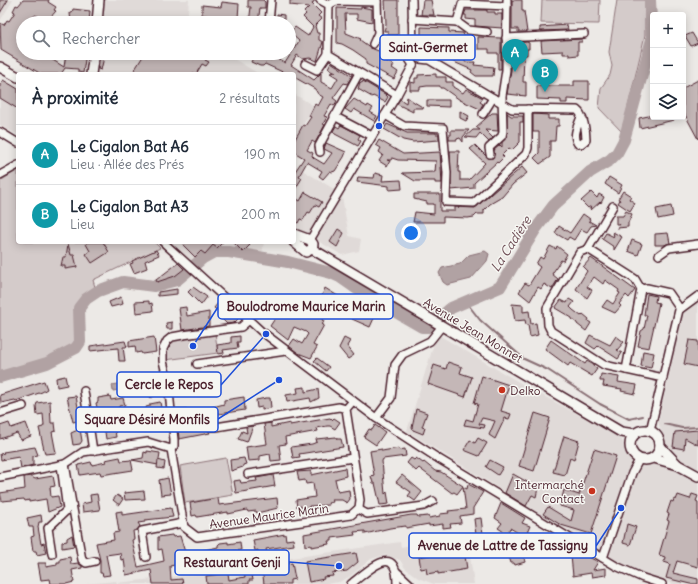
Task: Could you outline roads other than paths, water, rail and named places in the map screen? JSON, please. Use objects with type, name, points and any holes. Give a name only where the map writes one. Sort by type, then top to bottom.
[{"type":"street","points":[[98,16],[99,0]]},
{"type":"street","points":[[269,16],[270,0]]},
{"type":"street","points":[[320,0],[329,5]]},
{"type":"street","points":[[412,0],[413,54],[409,59],[413,65]]},
{"type":"street","points":[[329,5],[336,1],[377,1],[378,33],[373,44]]},
{"type":"street","points":[[457,22],[462,4],[506,3],[506,70],[502,104],[502,136],[490,148],[490,154]]},
{"type":"street","points":[[305,64],[317,70],[328,54],[329,5]]},
{"type":"street","points":[[412,19],[457,22],[468,30],[487,32]]},
{"type":"street","points":[[506,38],[584,34]]},
{"type":"street","points":[[328,54],[397,95]]},
{"type":"street","points":[[413,54],[418,54],[420,59]]},
{"type":"street","points":[[304,243],[385,115],[413,65],[418,64],[420,59]]},
{"type":"street","points":[[420,59],[429,60],[512,109],[577,110],[580,112],[581,117]]},
{"type":"street","points":[[91,72],[93,60]]},
{"type":"street","points":[[0,67],[16,76]]},
{"type":"street","points":[[320,152],[319,146],[332,124],[334,116],[359,73]]},
{"type":"street","points":[[484,114],[492,98]]},
{"type":"street","points":[[385,115],[404,126],[443,128],[447,172],[446,202],[474,203],[526,154],[528,148],[528,109]]},
{"type":"street","points":[[334,116],[372,136]]},
{"type":"street","points":[[0,132],[16,142]]},
{"type":"street","points":[[0,175],[16,166]]},
{"type":"street","points":[[613,206],[588,249],[580,252],[547,308],[549,328],[604,365],[663,378]]},
{"type":"street","name":"Avenue Jean Monnet","points":[[296,236],[304,243],[621,432],[635,434]]},
{"type":"street","points":[[165,244],[249,320],[286,351],[376,418],[603,558],[643,578],[662,584]]},
{"type":"street","points":[[659,255],[669,248],[698,244]]},
{"type":"street","points":[[588,249],[636,279],[641,289],[626,370]]},
{"type":"street","points":[[641,289],[646,288],[669,293],[680,309]]},
{"type":"street","points":[[650,431],[680,309],[698,296]]},
{"type":"street","points":[[146,557],[142,531],[183,523],[171,449],[174,446],[174,440],[168,382],[163,361],[163,349],[167,341],[172,337],[241,327],[249,320]]},
{"type":"street","points":[[376,418],[391,398],[395,364],[403,354],[430,341],[437,323]]},
{"type":"street","points":[[197,364],[286,351]]},
{"type":"street","points":[[84,391],[93,451]]},
{"type":"street","points":[[353,401],[346,409],[360,500],[358,509],[367,514],[424,506],[432,501]]},
{"type":"street","points":[[0,413],[23,406]]},
{"type":"street","points":[[211,427],[216,428],[339,407],[346,409]]},
{"type":"street","points":[[654,458],[659,451],[660,446],[658,437],[650,431],[640,431],[635,434],[632,438],[630,447],[633,455],[639,460],[644,461],[654,458],[678,465],[698,476]]},
{"type":"street","name":"Avenue Jean Monnet","points":[[621,432],[630,447]]},
{"type":"street","points":[[0,477],[63,465],[83,452],[148,442],[171,449]]},
{"type":"street","points":[[660,446],[678,465]]},
{"type":"street","points":[[248,474],[353,458]]},
{"type":"street","points":[[603,558],[632,473],[639,460]]},
{"type":"street","points":[[52,554],[48,528],[67,510],[63,465]]},
{"type":"street","points":[[63,465],[82,560],[86,563],[94,561]]},
{"type":"street","name":"Avenue Maurice Marin","points":[[183,523],[184,527],[197,538],[351,515],[358,509]]},
{"type":"street","points":[[351,584],[377,563],[386,561],[392,564],[397,572],[410,584]]},
{"type":"street","points":[[397,572],[397,584]]},
{"type":"waterway","name":"La Cadière","points":[[0,377],[47,363],[76,348],[80,342],[79,308],[86,299],[98,291],[123,282],[154,286],[177,280],[203,258],[214,252],[229,252],[288,262],[331,273],[422,327],[429,327],[451,308],[500,287],[535,230],[553,206],[590,172],[610,160],[617,153],[624,140],[652,39],[650,0]]},
{"type":"waterway","points":[[466,302],[480,320],[524,359],[548,370],[600,404],[629,419],[643,416]]},
{"type":"waterway","points":[[664,424],[682,428],[698,427]]},
{"type":"place","name":"Le Cigalon Bat A6","points":[[515,72]]},
{"type":"place","name":"Le Cigalon Bat A3","points":[[545,92]]},
{"type":"place","name":"Saint-Germet","points":[[379,126]]},
{"type":"place","name":"Cercle le Repos","points":[[266,334]]},
{"type":"place","name":"Boulodrome Maurice Marin","points":[[193,346]]},
{"type":"place","name":"Square Désiré Monfils","points":[[279,380]]},
{"type":"place","name":"Delko","points":[[502,390]]},
{"type":"place","name":"Intermarché Contact","points":[[592,491]]},
{"type":"place","name":"Avenue de Lattre de Tassigny","points":[[621,508]]},
{"type":"place","name":"Restaurant Genji","points":[[339,566]]}]
